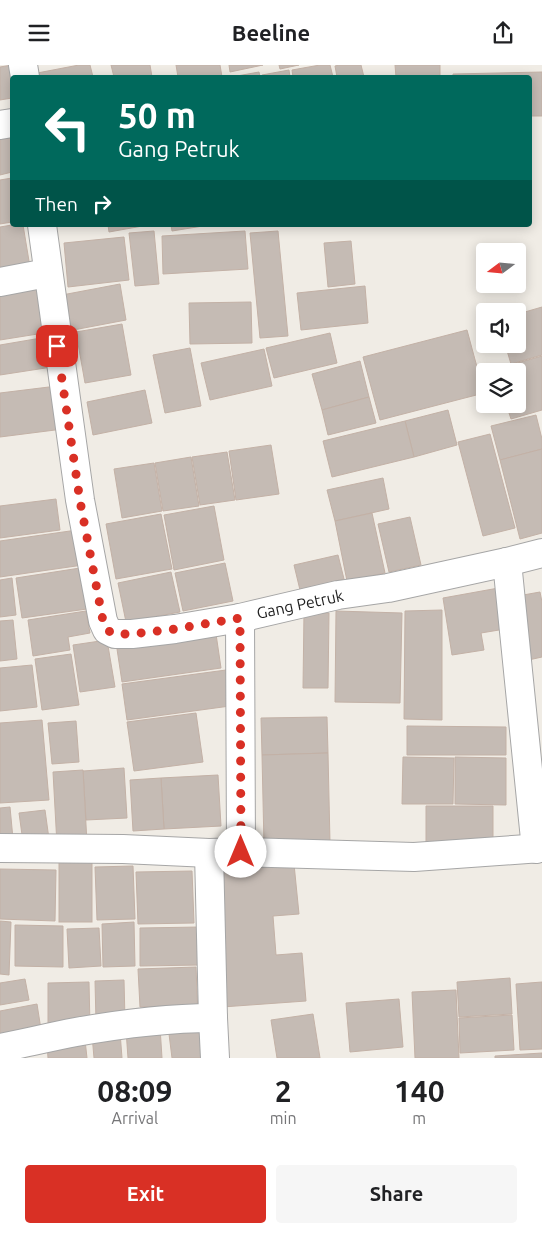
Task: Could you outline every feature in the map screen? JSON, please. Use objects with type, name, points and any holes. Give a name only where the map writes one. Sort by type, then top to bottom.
[{"type":"street","name":"Gang Petruk","points":[[42,227],[47,273],[80,501],[103,621],[107,630],[114,634],[132,634],[240,618],[338,595],[388,587],[542,553]]},
{"type":"street","points":[[0,282],[47,273]]},
{"type":"street","points":[[0,848],[123,849],[209,853],[241,852],[414,857],[539,848],[507,562]]},
{"type":"street","points":[[240,618],[241,852]]},
{"type":"street","points":[[209,853],[215,1058]]},
{"type":"street","points":[[0,1048],[126,1024],[183,1018],[213,1018]]},
{"type":"building","points":[[12,65],[10,98],[0,100],[0,67]]},
{"type":"building","points":[[79,65],[90,65],[92,75],[32,75]]},
{"type":"building","points":[[111,65],[150,65],[152,75],[114,75]]},
{"type":"building","points":[[176,65],[220,65],[222,75],[178,75]]},
{"type":"building","points":[[229,65],[263,65],[230,72]]},
{"type":"building","points":[[279,65],[299,65],[280,69]]},
{"type":"building","points":[[330,65],[332,75],[293,75],[292,70]]},
{"type":"building","points":[[361,65],[364,75],[337,75],[335,66]]},
{"type":"building","points":[[395,65],[440,65],[440,75],[396,75]]},
{"type":"building","points":[[289,70],[290,75],[262,75]]},
{"type":"building","points":[[259,72],[260,75],[242,75]]},
{"type":"building","points":[[542,72],[542,116],[532,116],[532,75],[453,74]]},
{"type":"building","points":[[10,132],[10,172],[0,175],[0,134]]},
{"type":"building","points":[[10,178],[10,222],[0,224],[0,180]]},
{"type":"building","points":[[10,225],[10,227],[23,227],[30,267],[0,272],[0,227]]},
{"type":"building","points":[[108,227],[137,227],[109,232]]},
{"type":"building","points":[[171,227],[197,227],[172,231]]},
{"type":"building","points":[[154,231],[159,284],[135,286],[129,233]]},
{"type":"building","points":[[245,231],[248,269],[163,274],[162,236]]},
{"type":"building","points":[[278,231],[288,336],[260,338],[250,233]]},
{"type":"building","points":[[124,237],[129,280],[68,287],[64,243]]},
{"type":"building","points":[[351,241],[355,284],[328,287],[324,243]]},
{"type":"building","points":[[36,282],[44,333],[0,340],[0,288]]},
{"type":"building","points":[[120,284],[126,320],[68,331],[62,295]]},
{"type":"building","points":[[365,286],[368,323],[301,330],[297,293]]},
{"type":"building","points":[[251,302],[252,343],[190,344],[189,303]]},
{"type":"building","points":[[542,307],[542,355],[511,363],[508,353],[526,353],[526,312]]},
{"type":"building","points":[[122,324],[131,375],[85,383],[76,332]]},
{"type":"building","points":[[467,330],[476,363],[476,395],[380,420],[363,357]]},
{"type":"building","points":[[330,333],[337,363],[274,378],[266,348]]},
{"type":"building","points":[[47,337],[52,367],[0,375],[0,345]]},
{"type":"building","points":[[190,348],[201,406],[165,413],[153,355]]},
{"type":"building","points":[[264,349],[272,386],[210,400],[201,363]]},
{"type":"building","points":[[542,356],[542,410],[511,419],[509,413],[526,413],[526,363],[517,363]]},
{"type":"building","points":[[360,361],[369,397],[322,410],[312,374]]},
{"type":"building","points":[[57,386],[63,429],[0,437],[0,393]]},
{"type":"building","points":[[145,390],[152,423],[93,435],[87,402]]},
{"type":"building","points":[[369,397],[376,423],[328,435],[322,410]]},
{"type":"building","points":[[448,410],[457,445],[414,457],[405,421]]},
{"type":"building","points":[[536,415],[542,439],[542,449],[500,460],[491,426]]},
{"type":"building","points":[[405,421],[414,457],[332,477],[323,441]]},
{"type":"building","points":[[490,434],[515,528],[483,536],[458,442]]},
{"type":"building","points":[[271,445],[279,494],[236,500],[229,451]]},
{"type":"building","points":[[542,449],[542,533],[520,539],[500,460]]},
{"type":"building","points":[[227,452],[235,500],[200,505],[192,457]]},
{"type":"building","points":[[191,457],[199,506],[163,511],[155,463]]},
{"type":"building","points":[[154,463],[162,511],[122,518],[114,469]]},
{"type":"building","points":[[383,478],[389,509],[335,521],[327,490]]},
{"type":"building","points":[[56,499],[60,530],[0,538],[0,506]]},
{"type":"building","points":[[214,506],[224,560],[174,570],[164,515]]},
{"type":"building","points":[[372,513],[385,573],[347,581],[335,521]]},
{"type":"building","points":[[161,514],[172,569],[116,579],[106,524]]},
{"type":"building","points":[[410,517],[421,565],[389,572],[378,524]]},
{"type":"building","points":[[77,530],[83,565],[0,577],[0,541]]},
{"type":"building","points":[[338,555],[344,579],[300,590],[294,565]]},
{"type":"building","points":[[225,563],[233,601],[183,611],[175,573]]},
{"type":"building","points":[[80,568],[87,609],[22,618],[16,578]]},
{"type":"building","points":[[171,572],[180,612],[126,622],[118,583]]},
{"type":"building","points":[[12,578],[16,615],[0,617],[0,580]]},
{"type":"building","points":[[504,587],[511,628],[481,633],[484,650],[452,655],[443,598]]},
{"type":"building","points":[[540,592],[542,602],[542,657],[524,661],[512,597]]},
{"type":"building","points":[[442,610],[442,720],[404,719],[405,611]]},
{"type":"building","points":[[86,611],[90,633],[68,637],[70,650],[33,656],[28,620]]},
{"type":"building","points":[[336,611],[402,613],[400,703],[335,702]]},
{"type":"building","points":[[304,612],[329,613],[328,688],[303,688]]},
{"type":"building","points":[[13,620],[17,659],[0,661],[0,621]]},
{"type":"building","points":[[216,634],[221,668],[122,682],[117,649]]},
{"type":"building","points":[[107,640],[115,687],[80,692],[73,645]]},
{"type":"building","points":[[71,654],[79,705],[42,710],[35,659]]},
{"type":"building","points":[[32,665],[37,707],[0,711],[0,668]]},
{"type":"building","points":[[226,670],[230,706],[127,720],[122,684]]},
{"type":"building","points":[[196,713],[203,762],[134,771],[127,722]]},
{"type":"building","points":[[327,717],[328,753],[262,755],[261,718]]},
{"type":"building","points":[[42,720],[49,800],[0,803],[0,723]]},
{"type":"building","points":[[76,721],[79,762],[52,764],[48,723]]},
{"type":"building","points":[[407,726],[506,727],[506,755],[407,755]]},
{"type":"building","points":[[328,753],[330,843],[264,845],[262,755]]},
{"type":"building","points":[[403,757],[454,758],[453,804],[402,804]]},
{"type":"building","points":[[455,757],[506,758],[506,805],[455,804]]},
{"type":"building","points":[[124,768],[127,818],[86,820],[83,771]]},
{"type":"building","points":[[83,770],[87,843],[57,845],[53,772]]},
{"type":"building","points":[[218,775],[221,826],[164,829],[161,778]]},
{"type":"building","points":[[161,778],[164,829],[133,831],[130,780]]},
{"type":"building","points":[[426,806],[493,806],[493,847],[426,846]]},
{"type":"building","points":[[10,807],[13,839],[0,840],[0,808]]},
{"type":"building","points":[[45,810],[49,839],[23,842],[19,813]]},
{"type":"building","points":[[59,860],[92,860],[92,922],[59,922]]},
{"type":"building","points":[[294,864],[299,914],[273,916],[276,955],[302,953],[306,1001],[222,1007],[211,871]]},
{"type":"building","points":[[133,866],[135,919],[97,920],[95,867]]},
{"type":"building","points":[[0,869],[56,870],[55,921],[0,919]]},
{"type":"building","points":[[192,871],[194,923],[138,924],[136,872]]},
{"type":"building","points":[[0,921],[11,922],[9,975],[0,974]]},
{"type":"building","points":[[134,922],[135,966],[103,967],[102,924]]},
{"type":"building","points":[[15,925],[63,926],[63,967],[15,966]]},
{"type":"building","points":[[199,927],[200,965],[140,966],[140,928]]},
{"type":"building","points":[[99,928],[101,966],[69,968],[67,929]]},
{"type":"building","points":[[196,967],[198,1017],[173,1006],[140,1007],[138,969]]},
{"type":"building","points":[[510,978],[512,1014],[459,1017],[457,982]]},
{"type":"building","points":[[25,979],[29,1000],[0,1005],[0,983]]},
{"type":"building","points":[[124,980],[125,1020],[96,1021],[95,981]]},
{"type":"building","points":[[89,982],[90,1026],[48,1026],[48,983]]},
{"type":"building","points":[[542,982],[542,1049],[520,1050],[516,984]]},
{"type":"building","points":[[456,990],[459,1058],[415,1058],[412,992]]},
{"type":"building","points":[[399,999],[403,1047],[350,1052],[346,1003]]},
{"type":"building","points":[[37,1004],[42,1036],[0,1043],[0,1011]]},
{"type":"building","points":[[313,1014],[320,1058],[277,1058],[271,1020]]},
{"type":"building","points":[[512,1015],[514,1050],[460,1053],[459,1018]]},
{"type":"building","points":[[160,1027],[162,1058],[128,1058],[126,1030]]},
{"type":"building","points":[[200,1030],[204,1058],[172,1058],[169,1034]]},
{"type":"building","points":[[120,1032],[122,1058],[94,1058],[92,1035]]},
{"type":"building","points":[[85,1040],[87,1058],[48,1058],[47,1043]]},
{"type":"building","points":[[542,1053],[542,1058],[495,1058],[495,1056]]},
{"type":"route","points":[[57,346],[80,501],[103,621],[107,630],[114,634],[132,634],[240,618],[241,852]]}]
